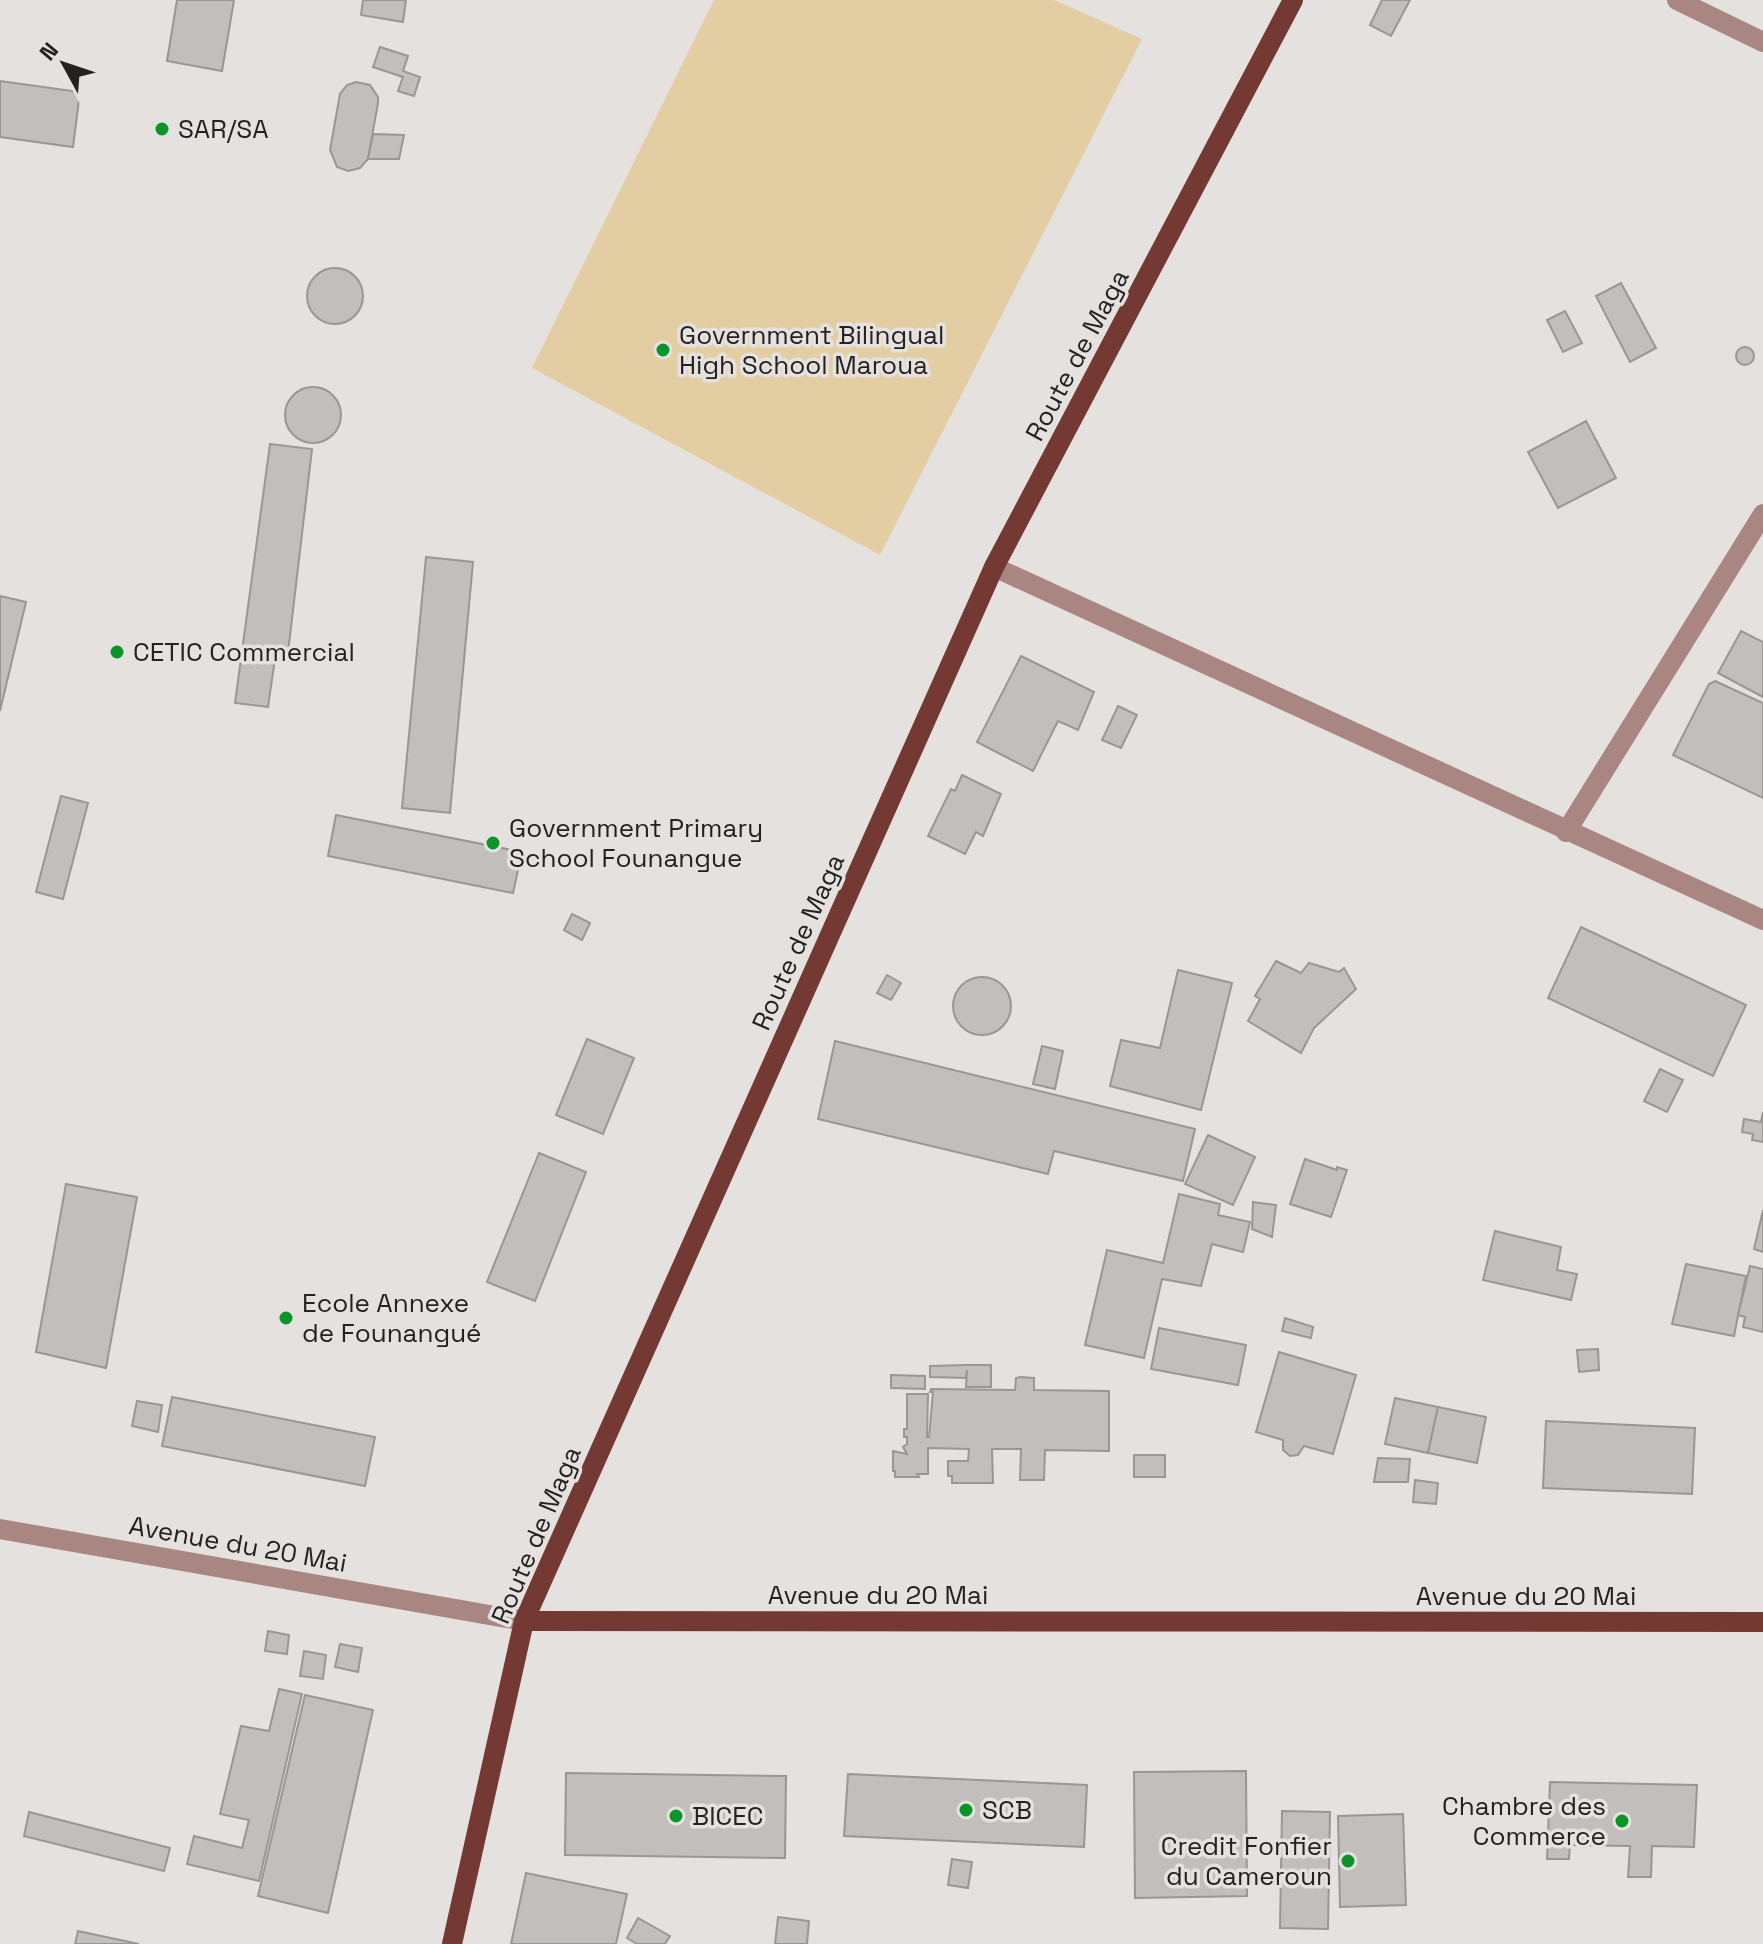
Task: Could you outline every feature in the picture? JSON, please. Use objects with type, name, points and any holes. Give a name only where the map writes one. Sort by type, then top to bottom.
[{"type":"main road","name":"Route de Maga","points":[[452,1944],[524,1621],[994,567],[1293,0]]},
{"type":"main road","name":"Avenue du 20 Mai","points":[[524,1621],[1763,1622]]},
{"type":"street","points":[[1677,0],[1763,42]]},
{"type":"street","points":[[1566,832],[1763,514]]},
{"type":"street","points":[[994,567],[1763,920]]},
{"type":"street","name":"Avenue du 20 Mai","points":[[0,1529],[524,1621]]},
{"type":"shaded area","points":[[714,0],[1054,0],[1142,39],[880,555],[532,368]]},
{"type":"building","points":[[177,0],[234,0],[222,71],[167,61]]},
{"type":"building","points":[[363,0],[406,0],[403,22],[361,15]]},
{"type":"building","points":[[1382,0],[1410,0],[1391,36],[1370,25]]},
{"type":"building","points":[[380,47],[408,56],[403,71],[420,77],[414,96],[398,91],[403,77],[373,67]]},
{"type":"building","points":[[0,81],[80,92],[73,147],[0,137]]},
{"type":"building","points":[[356,82],[370,85],[378,97],[378,103],[368,159],[360,168],[348,171],[337,167],[330,150],[340,94],[347,85]]},
{"type":"building","points":[[373,134],[404,135],[399,159],[368,159]]},
{"type":"building","points":[[335,268],[355,276],[363,296],[355,316],[335,324],[315,316],[307,296],[315,276]]},
{"type":"building","points":[[1621,283],[1656,348],[1630,362],[1596,296]]},
{"type":"building","points":[[1565,311],[1582,343],[1563,352],[1547,320]]},
{"type":"building","points":[[1741,347],[1749,347],[1754,356],[1752,363],[1741,365],[1736,360],[1736,352]]},
{"type":"building","points":[[313,387],[333,395],[341,415],[333,435],[313,443],[293,435],[285,415],[293,395]]},
{"type":"building","points":[[1586,421],[1616,478],[1558,508],[1528,452]]},
{"type":"building","points":[[270,444],[312,449],[287,661],[275,659],[268,707],[235,703]]},
{"type":"building","points":[[426,557],[473,562],[450,813],[402,808]]},
{"type":"building","points":[[0,596],[26,602],[0,711]]},
{"type":"building","points":[[1741,631],[1763,642],[1763,697],[1718,673]]},
{"type":"building","points":[[1021,656],[1094,692],[1078,730],[1058,721],[1033,771],[977,742]]},
{"type":"building","points":[[1715,681],[1763,703],[1763,798],[1673,755],[1709,684]]},
{"type":"building","points":[[1118,706],[1137,715],[1121,748],[1102,740]]},
{"type":"building","points":[[962,775],[1001,794],[983,836],[976,832],[965,854],[928,836],[951,789],[955,791]]},
{"type":"building","points":[[61,796],[88,803],[63,899],[36,892]]},
{"type":"building","points":[[336,815],[522,852],[513,893],[328,856]]},
{"type":"building","points":[[572,914],[590,923],[582,940],[564,930]]},
{"type":"building","points":[[1581,927],[1746,1005],[1713,1076],[1548,998]]},
{"type":"building","points":[[1276,961],[1301,973],[1309,963],[1339,972],[1344,968],[1356,989],[1314,1028],[1301,1053],[1248,1021],[1260,999],[1255,996]]},
{"type":"building","points":[[1178,970],[1232,983],[1201,1110],[1110,1086],[1121,1040],[1160,1048]]},
{"type":"building","points":[[887,975],[901,983],[891,1000],[877,993]]},
{"type":"building","points":[[982,977],[993,979],[1002,986],[1009,995],[1009,1017],[1002,1026],[993,1033],[982,1035],[971,1033],[962,1026],[955,1017],[953,1006],[955,995],[962,986],[971,979]]},
{"type":"building","points":[[587,1039],[634,1058],[603,1134],[556,1115]]},
{"type":"building","points":[[835,1041],[1195,1129],[1183,1181],[1054,1151],[1048,1174],[818,1119]]},
{"type":"building","points":[[1042,1046],[1063,1051],[1055,1089],[1033,1084]]},
{"type":"building","points":[[1660,1069],[1683,1080],[1667,1112],[1644,1101]]},
{"type":"building","points":[[1763,1112],[1763,1142],[1752,1140],[1753,1134],[1742,1132],[1744,1119],[1761,1122]]},
{"type":"building","points":[[1208,1135],[1255,1157],[1233,1205],[1185,1184]]},
{"type":"building","points":[[539,1153],[586,1172],[535,1301],[487,1282]]},
{"type":"building","points":[[1305,1159],[1337,1170],[1337,1167],[1347,1170],[1331,1217],[1290,1204]]},
{"type":"building","points":[[66,1184],[137,1197],[106,1368],[36,1352]]},
{"type":"building","points":[[1179,1194],[1220,1204],[1218,1215],[1250,1222],[1243,1252],[1212,1244],[1201,1286],[1162,1279],[1144,1358],[1085,1345],[1107,1250],[1163,1263]]},
{"type":"building","points":[[1253,1202],[1276,1205],[1272,1237],[1252,1229]]},
{"type":"building","points":[[1763,1210],[1763,1252],[1754,1249]]},
{"type":"building","points":[[1495,1231],[1561,1247],[1557,1270],[1577,1274],[1571,1300],[1483,1280]]},
{"type":"building","points":[[1686,1264],[1746,1276],[1734,1336],[1672,1324]]},
{"type":"building","points":[[1750,1266],[1763,1269],[1763,1332],[1743,1327],[1745,1317],[1738,1315]]},
{"type":"building","points":[[1285,1318],[1313,1327],[1311,1338],[1282,1331]]},
{"type":"building","points":[[1159,1328],[1246,1345],[1238,1385],[1151,1369]]},
{"type":"building","points":[[1598,1349],[1599,1370],[1579,1372],[1577,1350]]},
{"type":"building","points":[[1279,1352],[1356,1375],[1333,1454],[1304,1446],[1298,1455],[1290,1456],[1283,1450],[1283,1440],[1256,1432]]},
{"type":"building","points":[[991,1365],[991,1387],[966,1387],[967,1370],[966,1378],[930,1377],[930,1366]]},
{"type":"building","points":[[891,1375],[925,1376],[925,1389],[891,1388]]},
{"type":"building","points":[[1016,1378],[1034,1378],[1034,1390],[1109,1391],[1109,1451],[1045,1450],[1044,1480],[1020,1480],[1021,1449],[992,1449],[993,1483],[952,1483],[952,1476],[948,1476],[948,1461],[968,1461],[969,1449],[928,1448],[928,1474],[895,1477],[893,1451],[907,1454],[903,1447],[907,1444],[904,1429],[907,1429],[907,1394],[928,1394],[929,1437],[931,1389],[1015,1390]]},
{"type":"building","points":[[172,1397],[375,1437],[365,1486],[162,1446]]},
{"type":"building","points":[[1395,1398],[1438,1407],[1428,1453],[1385,1444]]},
{"type":"building","points":[[137,1401],[162,1405],[158,1432],[132,1426]]},
{"type":"building","points":[[1438,1407],[1486,1417],[1477,1463],[1428,1453]]},
{"type":"building","points":[[1546,1421],[1695,1428],[1692,1494],[1543,1488]]},
{"type":"building","points":[[1134,1455],[1165,1455],[1165,1477],[1134,1477]]},
{"type":"building","points":[[1378,1458],[1410,1459],[1408,1482],[1374,1482]]},
{"type":"building","points":[[1415,1480],[1438,1483],[1436,1504],[1413,1502]]},
{"type":"building","points":[[268,1631],[289,1635],[287,1654],[265,1651]]},
{"type":"building","points":[[340,1644],[362,1648],[358,1672],[335,1667]]},
{"type":"building","points":[[304,1651],[326,1655],[323,1679],[300,1676]]},
{"type":"building","points":[[279,1689],[302,1694],[259,1881],[187,1864],[194,1836],[242,1848],[249,1820],[220,1814],[241,1726],[269,1731]]},
{"type":"building","points":[[305,1695],[373,1710],[328,1913],[258,1896]]},
{"type":"building","points":[[1246,1771],[1247,1896],[1135,1898],[1134,1772]]},
{"type":"building","name":"BICEC","points":[[566,1773],[786,1776],[785,1858],[565,1855]]},
{"type":"building","name":"SCB","points":[[848,1774],[1087,1785],[1084,1847],[844,1836]]},
{"type":"building","name":"Chambre des Commerce","points":[[1550,1782],[1697,1785],[1694,1847],[1652,1846],[1651,1877],[1628,1877],[1630,1846],[1570,1845],[1569,1859],[1547,1859]]},
{"type":"building","points":[[1282,1811],[1330,1812],[1328,1929],[1280,1928]]},
{"type":"building","points":[[29,1812],[170,1848],[164,1871],[24,1836]]},
{"type":"building","points":[[1403,1814],[1406,1905],[1340,1907],[1338,1816]]},
{"type":"building","points":[[952,1859],[972,1862],[968,1888],[948,1885]]},
{"type":"building","points":[[526,1873],[627,1894],[616,1944],[511,1944]]},
{"type":"building","points":[[778,1917],[809,1921],[807,1944],[775,1944]]},
{"type":"building","points":[[638,1918],[670,1936],[665,1944],[637,1944],[627,1938]]},
{"type":"building","points":[[78,1931],[139,1944],[75,1944]]},
{"type":"place","name":"SAR/SA","points":[[162,129]]},
{"type":"place","name":"Government Bilingual High School Maroua","points":[[663,350]]},
{"type":"place","name":"CETIC Commercial","points":[[117,652]]},
{"type":"place","name":"Government Primary School Founangue","points":[[493,843]]},
{"type":"place","name":"Ecole Annexe de Founangué","points":[[286,1318]]},
{"type":"place","name":"SCB","points":[[966,1810]]},
{"type":"place","name":"BICEC","points":[[676,1816]]},
{"type":"place","name":"Chambre des Commerce","points":[[1622,1821]]},
{"type":"place","name":"Credit Fonfier du Cameroun","points":[[1348,1861]]}]
